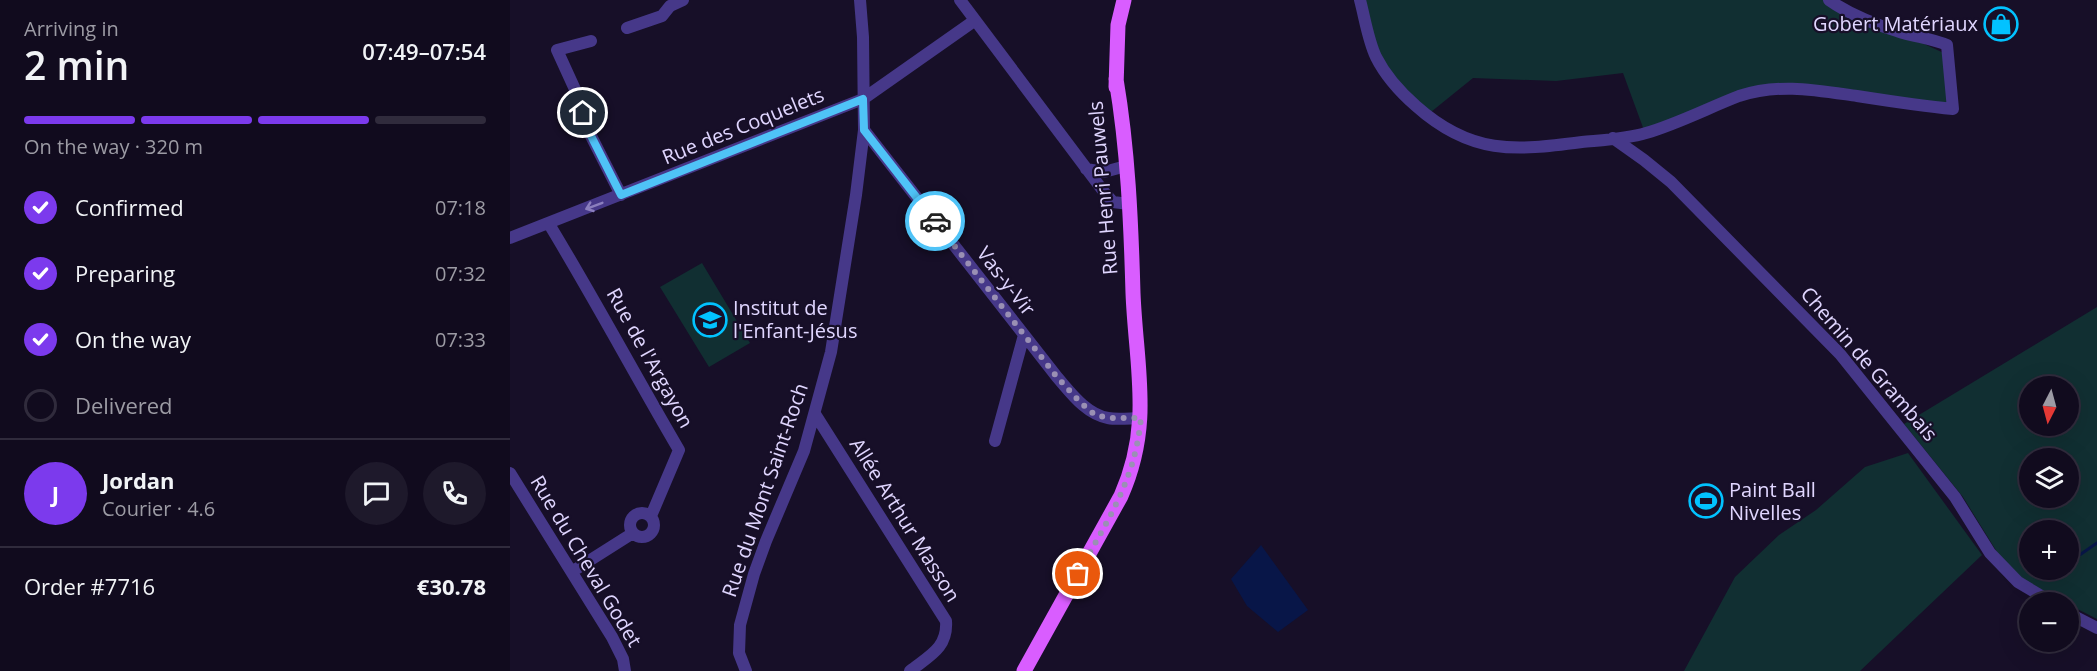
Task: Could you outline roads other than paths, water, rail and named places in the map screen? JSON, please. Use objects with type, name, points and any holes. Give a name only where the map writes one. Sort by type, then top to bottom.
[{"type":"main road","name":"Rue Henri Pauwels","points":[[1024,671],[1121,496],[1133,466],[1141,418],[1133,293],[1134,259],[1126,204],[1121,105],[1116,79],[1118,25],[1124,0]]},
{"type":"street","points":[[627,28],[662,16],[670,6],[683,0]]},
{"type":"street","name":"Rue du Mont Saint-Roch","points":[[746,671],[740,653],[740,625],[766,541],[804,451],[831,352],[864,130],[863,37],[860,0]]},
{"type":"street","points":[[960,0],[1086,169],[1113,202],[1126,204]]},
{"type":"street","points":[[1360,0],[1372,49],[1386,75],[1399,91],[1439,126],[1461,138],[1505,147],[1542,147],[1645,133],[1739,96],[1779,88],[1806,89],[1953,109],[1947,45],[1936,40],[1898,32],[1844,10],[1829,0]]},
{"type":"street","name":"Rue des Coquelets","points":[[510,238],[863,99],[974,21]]},
{"type":"street","points":[[591,41],[557,50],[578,96],[588,130],[621,195]]},
{"type":"street","name":"Vas-y-Vir","points":[[864,130],[1024,335],[1080,402],[1095,415],[1109,418],[1141,418]]},
{"type":"street","name":"Chemin de Grambais","points":[[1613,138],[1671,182],[1840,354],[1955,497],[1990,552],[2018,582],[2035,592]]},
{"type":"street","points":[[1086,169],[1104,172],[1123,166]]},
{"type":"street","name":"Rue de l'Argayon","points":[[549,224],[597,302],[629,365],[679,450],[651,516],[644,512],[634,515],[629,524],[633,533],[573,571]]},
{"type":"street","points":[[995,441],[1024,335]]},
{"type":"street","name":"Allée Arthur Masson","points":[[815,414],[946,621],[946,633],[941,646],[910,671]]},
{"type":"street","name":"Rue du Cheval Godet","points":[[510,473],[612,637],[623,659],[625,671]]},
{"type":"street","points":[[2079,618],[2097,628]]},
{"type":"waterway","points":[[2079,555],[2097,543]]},
{"type":"place","name":"Gobert Matériaux","points":[[2001,24]]},
{"type":"place","name":"Institut de l'Enfant-Jésus","points":[[710,320]]},
{"type":"place","name":"Paint Ball Nivelles","points":[[1706,501]]}]
